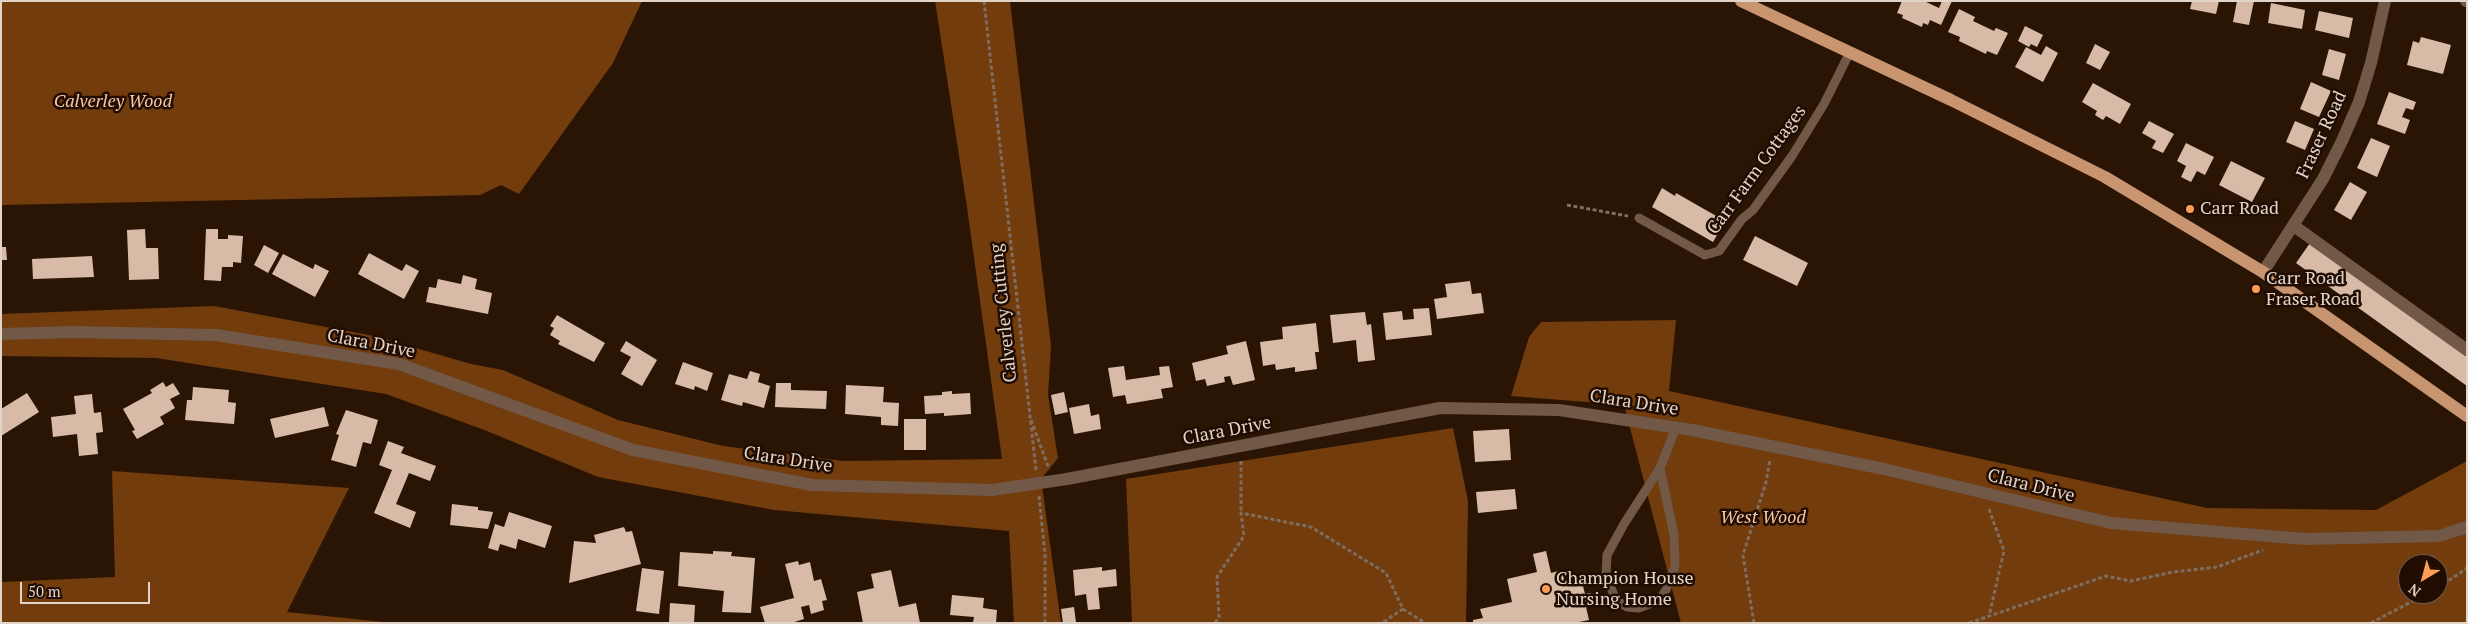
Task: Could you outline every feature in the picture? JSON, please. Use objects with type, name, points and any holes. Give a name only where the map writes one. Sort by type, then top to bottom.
[{"type":"main road","points":[[1741,1],[1849,54],[1951,100],[2105,177],[2263,272],[2467,416]]},
{"type":"street","name":"Fraser Road","points":[[2263,272],[2323,179],[2359,102],[2371,63],[2385,1]]},
{"type":"street","points":[[2294,226],[2467,350]]},
{"type":"street","name":"Clara Drive","points":[[1,334],[73,332],[216,335],[399,364],[633,450],[812,485],[992,490],[1067,479],[1440,408],[1559,410],[1676,427],[1773,446],[1884,469],[2111,523],[2305,539],[2439,536],[2467,527]]},
{"type":"lane","name":"Carr Farm Cottages","points":[[1639,218],[1705,256],[1719,251],[1742,219],[1753,210],[1792,156],[1824,104],[1849,54]]},
{"type":"lane","points":[[1660,468],[1674,535],[1675,566],[1666,590],[1659,600],[1639,608],[1627,606],[1616,600],[1606,576],[1607,555],[1624,524],[1660,468],[1676,427]]},
{"type":"path","name":"Calverley Cutting","points":[[984,1],[1037,480]]},
{"type":"path","points":[[1566,205],[1619,214]]},
{"type":"path","points":[[1030,415],[1053,481]]},
{"type":"path","points":[[1754,623],[1744,555],[1766,482],[1773,446]]},
{"type":"path","points":[[1215,623],[1218,617],[1217,577],[1244,536],[1241,513],[1241,447]]},
{"type":"path","points":[[1038,489],[1045,554],[1045,623]]},
{"type":"path","points":[[1983,492],[2004,551],[1989,616]]},
{"type":"path","points":[[1241,513],[1311,527],[1386,574],[1403,609],[1425,623]]},
{"type":"path","points":[[1970,623],[2106,576],[2131,581],[2173,572],[2217,567],[2262,552],[2275,537]]},
{"type":"path","points":[[2448,581],[2467,568]]},
{"type":"path","points":[[2371,623],[2407,604]]},
{"type":"path","points":[[1382,623],[1403,609]]},
{"type":"green space","name":"Calverley Wood","points":[[1,1],[642,1],[613,63],[519,194],[501,185],[480,195],[1,205]]},
{"type":"green space","points":[[935,1],[1010,1],[1051,346],[1048,395],[1058,458],[1041,479],[1061,623],[1014,623],[1009,531],[774,510],[598,477],[487,431],[386,394],[156,358],[1,356],[1,314],[214,306],[374,336],[471,364],[503,370],[618,420],[723,446],[843,461],[1002,459],[967,207]]},
{"type":"green space","name":"West Wood","points":[[1676,320],[1669,391],[2207,508],[2376,510],[2467,461],[2467,623],[1681,623],[1624,405],[1511,396],[1529,337],[1541,322]]},
{"type":"green space","points":[[1453,428],[1468,501],[1466,623],[1132,623],[1126,479]]},
{"type":"green space","points":[[112,471],[349,488],[287,612],[393,623],[1,623],[1,582],[115,577]]},
{"type":"building","points":[[1902,1],[1924,1],[1939,8],[1942,1],[1952,1],[1941,25],[1930,20],[1928,25],[1923,23],[1922,27],[1902,18],[1903,15],[1897,13]]},
{"type":"building","points":[[2192,1],[2219,1],[2216,14],[2190,9]]},
{"type":"building","points":[[2237,1],[2254,1],[2249,25],[2233,22]]},
{"type":"building","points":[[2271,3],[2305,10],[2302,29],[2268,23]]},
{"type":"building","points":[[1959,9],[1975,17],[1973,21],[1994,31],[1996,28],[2008,33],[1997,55],[1987,51],[1986,54],[1959,41],[1960,37],[1948,32]]},
{"type":"building","points":[[2319,11],[2353,18],[2349,38],[2315,30]]},
{"type":"building","points":[[2025,26],[2043,35],[2037,47],[2031,44],[2029,47],[2018,41]]},
{"type":"building","points":[[2421,37],[2451,45],[2443,74],[2407,65],[2413,41],[2419,43]]},
{"type":"building","points":[[2095,44],[2110,52],[2100,70],[2086,63]]},
{"type":"building","points":[[2046,46],[2058,53],[2043,82],[2015,67],[2026,47],[2041,55]]},
{"type":"building","points":[[2329,49],[2346,54],[2339,80],[2322,75]]},
{"type":"building","points":[[2311,82],[2331,91],[2319,117],[2300,109]]},
{"type":"building","points":[[2093,83],[2131,104],[2120,124],[2106,116],[2103,120],[2095,115],[2097,111],[2082,102]]},
{"type":"building","points":[[2389,92],[2416,102],[2413,110],[2406,108],[2402,117],[2410,120],[2405,134],[2377,124]]},
{"type":"building","points":[[2149,121],[2174,134],[2163,153],[2152,148],[2156,141],[2142,133]]},
{"type":"building","points":[[2295,121],[2314,129],[2305,150],[2286,142]]},
{"type":"building","points":[[2371,138],[2390,146],[2377,177],[2357,168]]},
{"type":"building","points":[[2186,143],[2214,157],[2205,175],[2197,171],[2191,182],[2181,177],[2186,166],[2177,161]]},
{"type":"building","points":[[2231,161],[2265,178],[2252,202],[2219,185]]},
{"type":"building","points":[[2350,182],[2367,192],[2351,220],[2334,210]]},
{"type":"building","points":[[1662,188],[1675,196],[1676,193],[1725,221],[1713,242],[1652,207]]},
{"type":"building","points":[[145,229],[146,248],[158,248],[159,279],[129,280],[127,230]]},
{"type":"building","points":[[206,229],[218,229],[218,239],[228,239],[228,235],[243,236],[241,263],[233,262],[233,267],[222,267],[221,281],[204,280]]},
{"type":"building","points":[[1755,236],[1808,263],[1797,286],[1743,260]]},
{"type":"building","points":[[2310,243],[2467,357],[2467,386],[2296,263]]},
{"type":"building","points":[[264,245],[279,253],[268,273],[254,265]]},
{"type":"building","points":[[1,247],[6,247],[7,260],[1,260]]},
{"type":"building","points":[[369,253],[402,271],[406,264],[419,271],[404,299],[358,274]]},
{"type":"building","points":[[283,254],[313,269],[315,264],[329,271],[315,297],[272,274]]},
{"type":"building","points":[[92,256],[94,277],[33,279],[32,259]]},
{"type":"building","points":[[463,275],[477,279],[475,289],[492,293],[488,314],[426,302],[429,287],[436,288],[438,279],[461,284]]},
{"type":"building","points":[[1470,281],[1472,294],[1481,293],[1484,313],[1437,319],[1434,299],[1447,297],[1445,284]]},
{"type":"building","points":[[1429,308],[1432,335],[1386,340],[1383,313],[1402,311],[1403,320],[1414,319],[1413,309]]},
{"type":"building","points":[[1365,312],[1367,325],[1371,324],[1375,360],[1358,362],[1356,340],[1333,343],[1330,315]]},
{"type":"building","points":[[557,315],[605,343],[594,362],[558,344],[560,341],[550,335],[554,328],[550,326]]},
{"type":"building","points":[[1316,323],[1319,352],[1315,352],[1317,369],[1295,372],[1295,367],[1276,370],[1275,364],[1263,366],[1260,342],[1283,339],[1282,327]]},
{"type":"building","points":[[626,341],[657,360],[642,386],[621,374],[631,357],[620,351]]},
{"type":"building","points":[[1246,341],[1255,380],[1233,385],[1230,376],[1224,377],[1225,382],[1207,386],[1205,379],[1196,381],[1192,363],[1228,354],[1226,346]]},
{"type":"building","points":[[683,362],[713,373],[707,391],[695,386],[694,390],[675,384]]},
{"type":"building","points":[[1124,366],[1126,380],[1160,375],[1159,367],[1169,366],[1173,387],[1161,389],[1163,398],[1127,404],[1125,395],[1113,397],[1108,368]]},
{"type":"building","points":[[750,371],[760,374],[758,382],[770,386],[764,408],[743,402],[742,406],[721,400],[729,374],[747,379]]},
{"type":"building","points":[[163,382],[166,387],[173,383],[180,394],[170,399],[175,408],[160,417],[164,424],[137,439],[132,431],[135,430],[123,409],[152,393],[150,390]]},
{"type":"building","points":[[776,383],[791,383],[791,390],[827,391],[826,409],[775,407]]},
{"type":"building","points":[[846,385],[884,387],[883,402],[899,403],[898,426],[881,425],[881,417],[845,414]]},
{"type":"building","points":[[193,387],[229,390],[228,402],[236,403],[234,424],[185,420],[187,400],[192,400]]},
{"type":"building","points":[[952,391],[952,394],[970,393],[971,414],[944,416],[944,413],[925,414],[924,396],[942,395],[942,392]]},
{"type":"building","points":[[1064,392],[1068,412],[1055,415],[1051,395]]},
{"type":"building","points":[[27,393],[39,412],[1,436],[1,409]]},
{"type":"building","points":[[92,394],[94,413],[101,412],[103,432],[96,433],[98,454],[79,456],[77,434],[53,437],[51,417],[76,414],[74,396]]},
{"type":"building","points":[[1089,404],[1091,416],[1099,414],[1101,429],[1074,434],[1069,408]]},
{"type":"building","points":[[324,407],[329,426],[275,438],[270,419]]},
{"type":"building","points":[[346,410],[378,420],[371,444],[363,442],[356,467],[331,460],[339,435],[336,434]]},
{"type":"building","points":[[904,419],[926,419],[926,450],[904,450]]},
{"type":"building","points":[[1509,429],[1511,460],[1475,462],[1473,431]]},
{"type":"building","points":[[388,441],[404,447],[401,453],[436,466],[430,481],[409,473],[396,504],[416,512],[410,528],[374,513],[392,470],[379,465]]},
{"type":"building","points":[[1515,489],[1517,509],[1478,513],[1476,492]]},
{"type":"building","points":[[452,504],[478,507],[478,510],[493,512],[488,529],[450,525]]},
{"type":"building","points":[[509,512],[552,526],[545,548],[518,539],[516,549],[500,544],[498,551],[488,548],[495,524],[504,527]]},
{"type":"building","points":[[624,527],[626,532],[632,531],[641,564],[569,583],[574,541],[596,543],[594,535]]},
{"type":"building","points":[[713,551],[732,552],[731,556],[755,558],[751,613],[722,612],[724,591],[678,586],[680,552],[713,554]]},
{"type":"building","name":"Champion House Nursing Home","points":[[1546,551],[1551,573],[1562,570],[1565,585],[1582,582],[1585,594],[1591,593],[1594,606],[1586,607],[1589,620],[1574,623],[1473,623],[1473,620],[1483,618],[1480,609],[1512,602],[1507,579],[1537,572],[1533,554]]},
{"type":"building","points":[[798,561],[799,565],[810,562],[814,581],[821,579],[827,600],[822,601],[824,610],[811,614],[809,605],[801,607],[804,619],[791,623],[765,623],[760,607],[794,598],[785,564]]},
{"type":"building","points":[[1102,567],[1102,571],[1116,569],[1117,586],[1098,588],[1100,609],[1088,610],[1086,594],[1075,596],[1073,570]]},
{"type":"building","points":[[642,568],[664,571],[659,614],[636,611]]},
{"type":"building","points":[[891,570],[899,607],[916,603],[920,623],[863,623],[857,592],[874,588],[871,574]]},
{"type":"building","points":[[952,595],[984,598],[983,608],[997,610],[996,623],[973,623],[974,617],[950,615]]},
{"type":"building","points":[[670,603],[695,605],[694,623],[669,623]]},
{"type":"building","points":[[1074,607],[1076,623],[1063,623],[1061,609]]},
{"type":"place","name":"Carr Road","points":[[2190,209]]},
{"type":"place","name":"Carr Road Fraser Road","points":[[2256,289]]},
{"type":"place","name":"Champion House Nursing Home","points":[[1546,589]]}]
